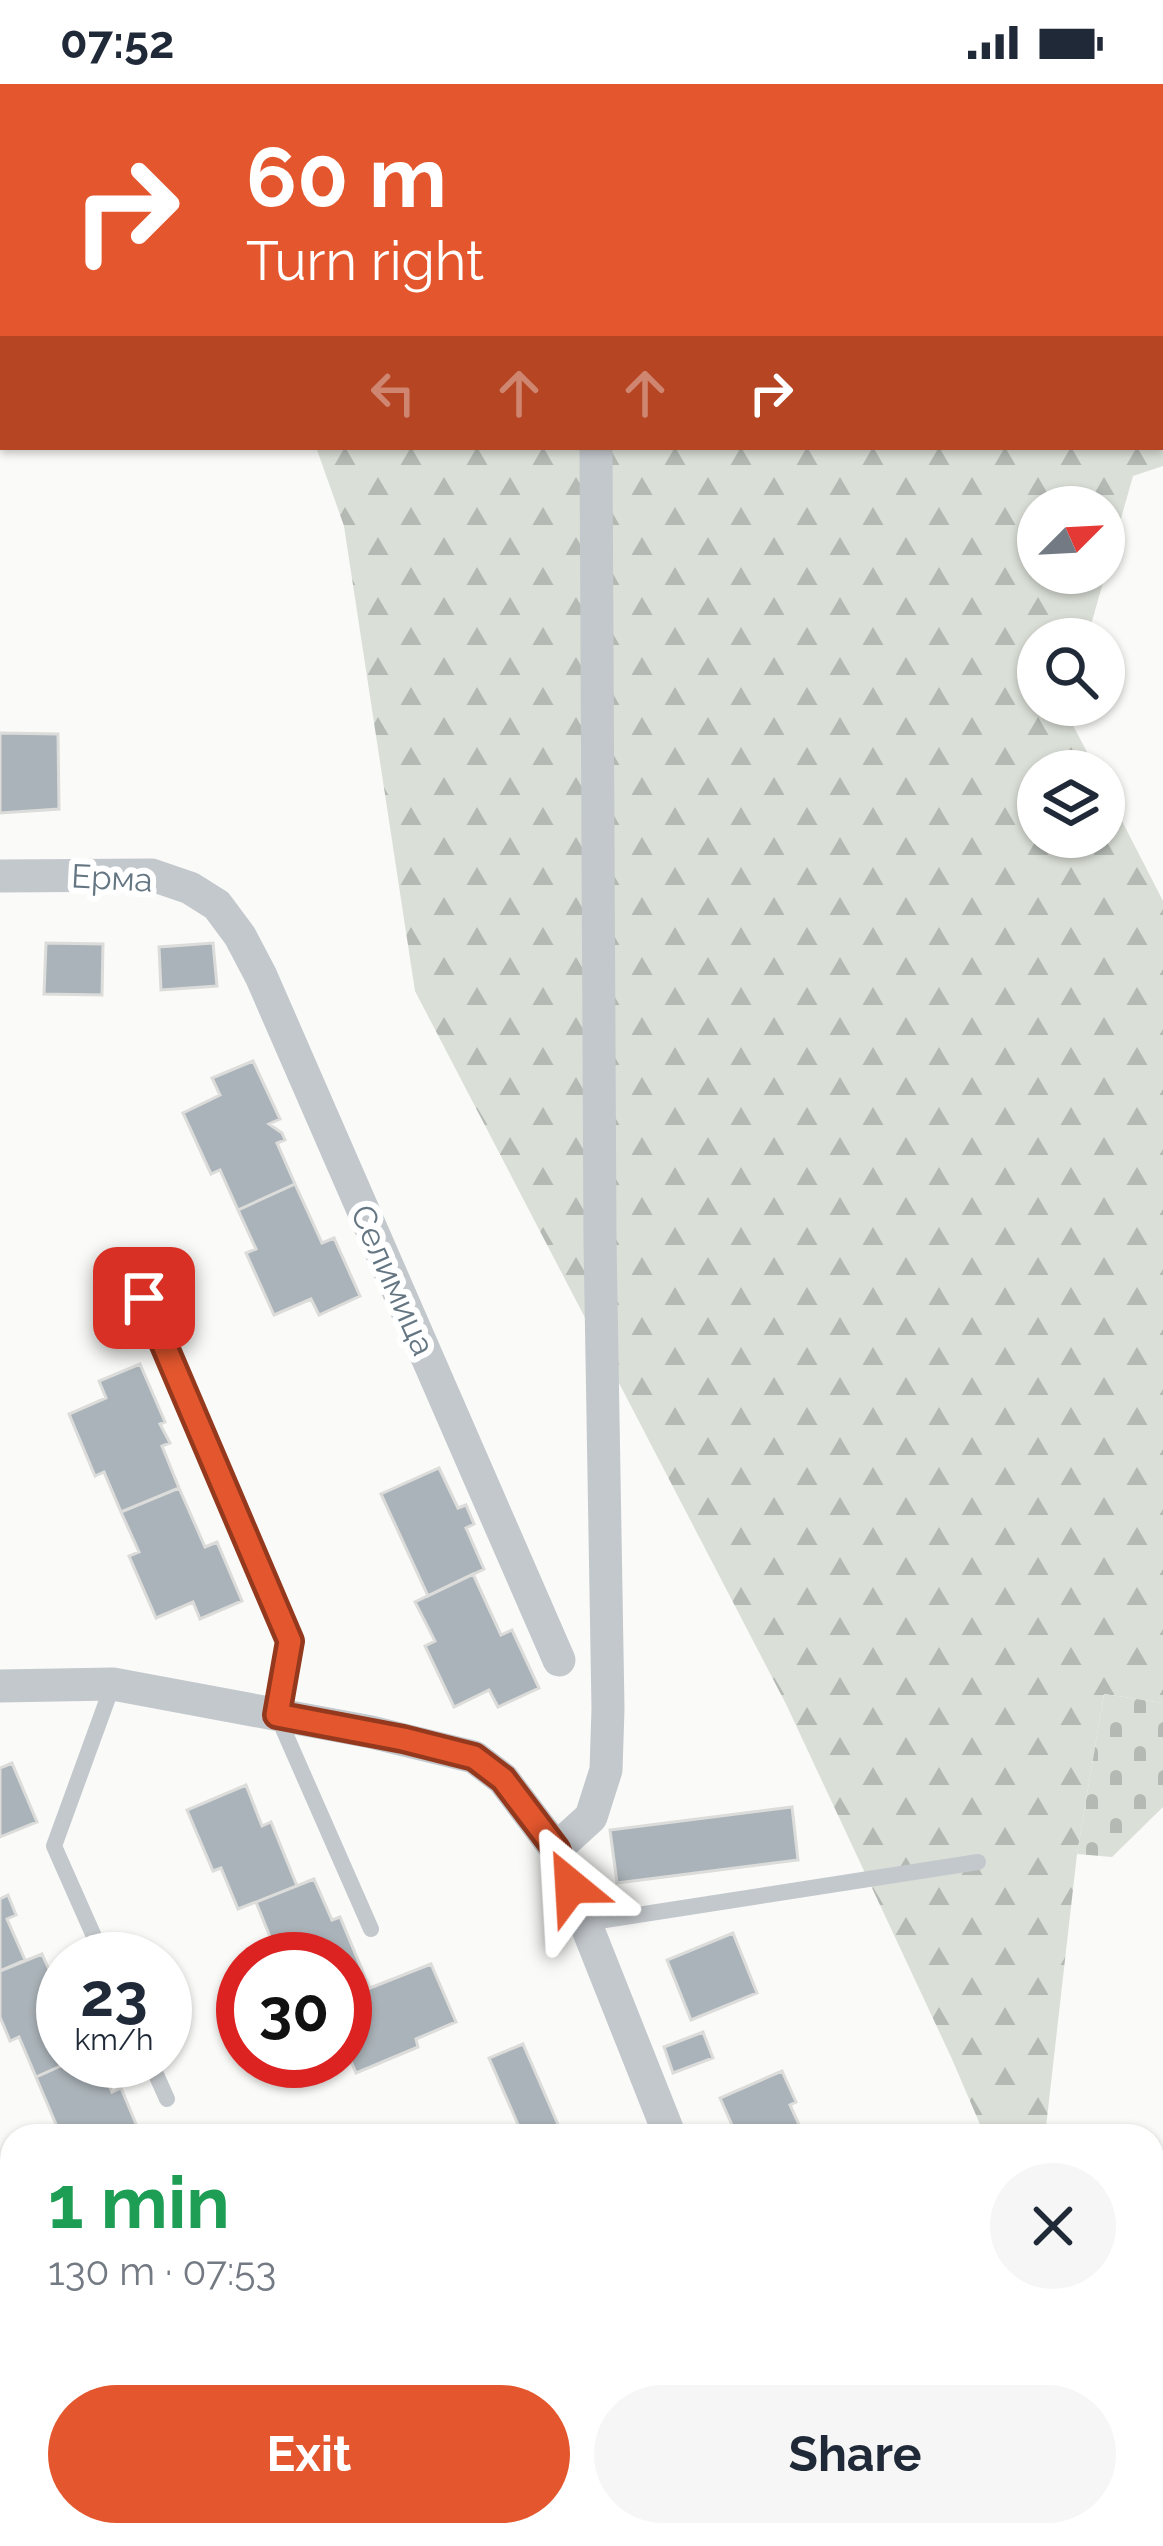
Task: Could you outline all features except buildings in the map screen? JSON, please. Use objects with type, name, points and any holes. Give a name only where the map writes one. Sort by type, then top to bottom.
[{"type":"street","points":[[556,1849],[591,1817],[606,1770],[608,1709],[596,450]]},
{"type":"street","name":"Ерма","points":[[0,876],[152,875],[190,888],[217,905]]},
{"type":"street","name":"Селимица","points":[[217,905],[261,976],[559,1660]]},
{"type":"street","points":[[0,1686],[113,1684],[474,1757],[503,1779],[556,1849],[665,2124]]},
{"type":"lane","points":[[144,1298],[290,1641],[277,1715],[371,1929]]},
{"type":"lane","points":[[92,1932],[54,1846],[113,1684]]},
{"type":"lane","points":[[586,1923],[978,1862]]},
{"type":"lane","points":[[161,2088],[166,2099]]},
{"type":"green space","points":[[317,450],[1163,450],[1163,466],[1133,476],[1125,504],[1125,486],[1017,486],[1017,594],[1100,594],[1093,618],[1017,618],[1017,726],[1073,726],[1086,750],[1017,750],[1017,858],[1125,858],[1125,827],[1163,901],[1163,1703],[1104,1694],[1077,1854],[1046,2124],[980,2124],[786,1704],[415,991],[344,526]]},
{"type":"green space","points":[[1104,1694],[1163,1703],[1163,1807],[1112,1857],[1077,1854]]},
{"type":"route","points":[[144,1298],[290,1641],[277,1715],[474,1757],[503,1779],[556,1849],[571,1886]]}]
